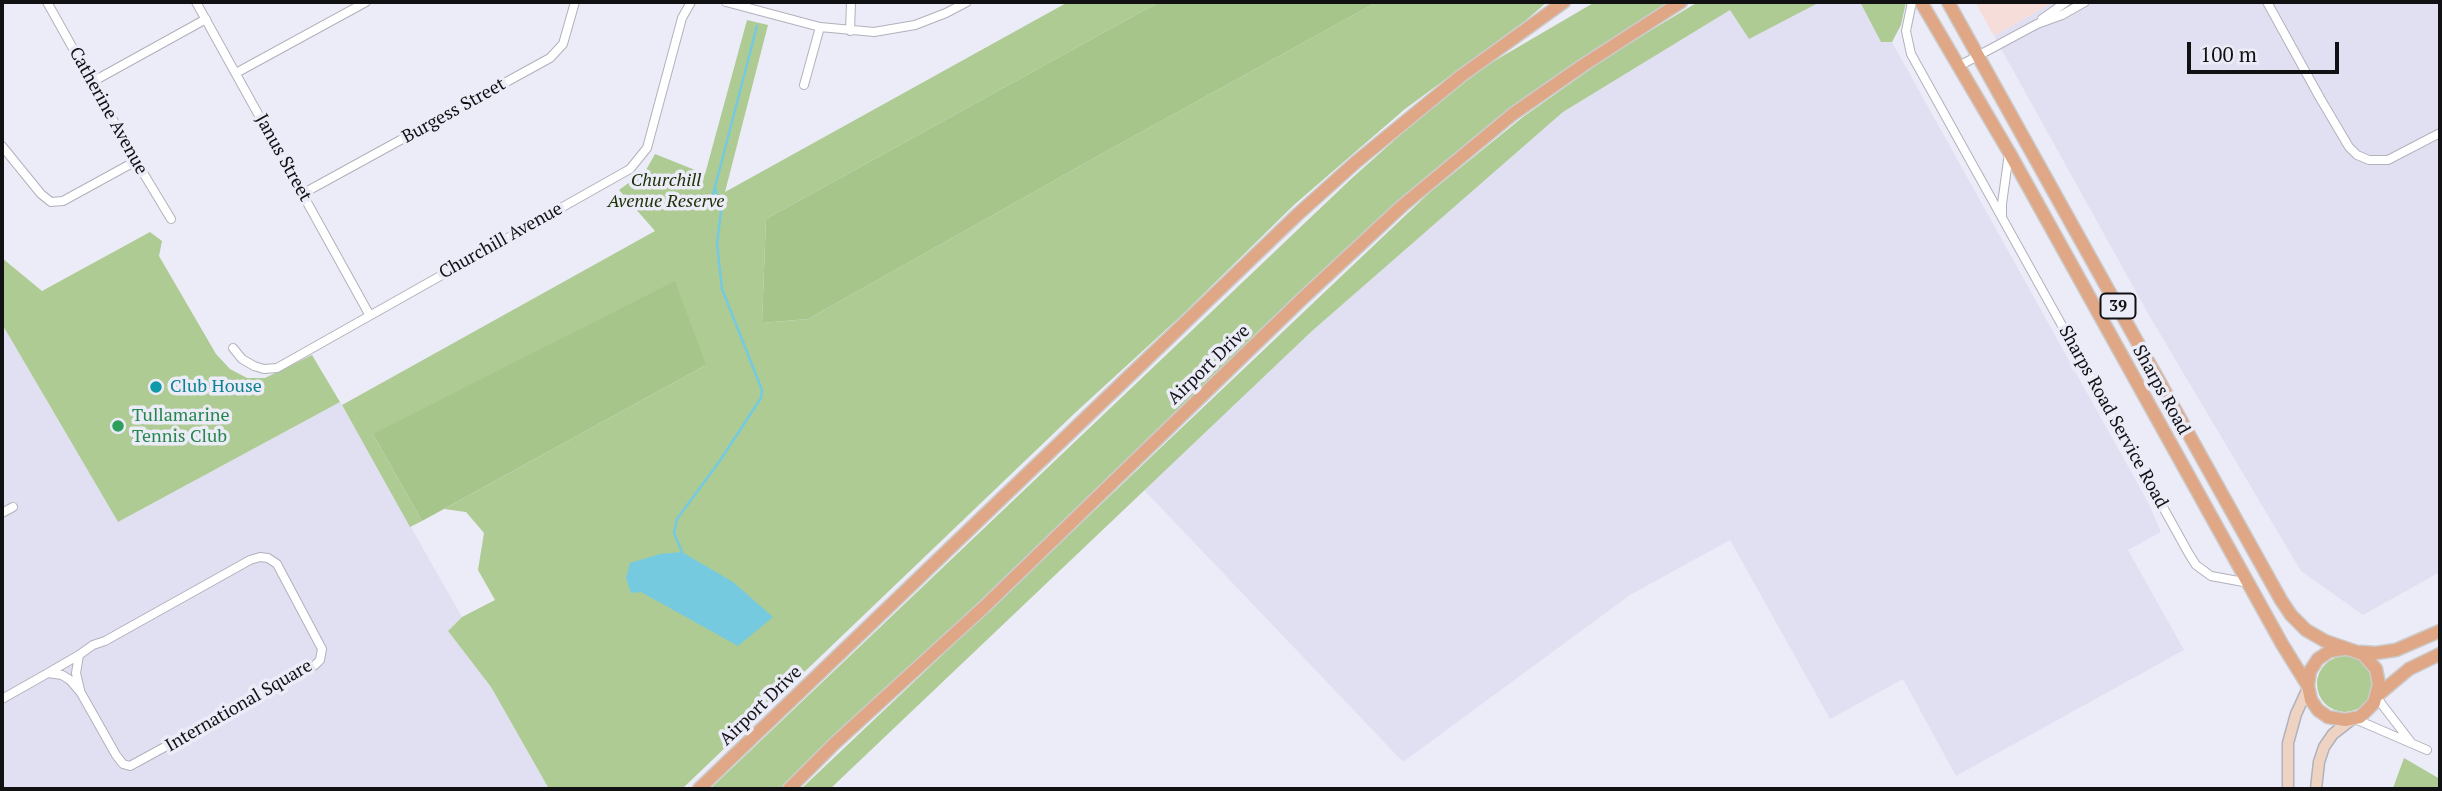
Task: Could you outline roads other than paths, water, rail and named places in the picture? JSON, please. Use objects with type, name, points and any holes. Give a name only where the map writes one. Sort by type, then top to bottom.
[{"type":"main road","name":"Airport Drive","points":[[699,789],[1297,215],[1424,104],[1564,2]]},
{"type":"main road","name":"Airport Drive","points":[[789,789],[834,744],[983,608],[1303,298],[1402,206],[1513,114],[1681,2]]},
{"type":"main road","name":"Sharps Road","points":[[1921,2],[2009,152],[2308,687]]},
{"type":"main road","name":"Sharps Road","points":[[1948,2],[2281,600],[2306,630],[2344,649]]},
{"type":"main road","name":"39","points":[[2344,649],[2376,653],[2396,650],[2440,631]]},
{"type":"main road","points":[[2308,687],[2310,671],[2318,659],[2330,651],[2344,649]]},
{"type":"main road","points":[[2358,652],[2371,661],[2376,670],[2379,684],[2377,696]]},
{"type":"main road","points":[[2353,719],[2368,711],[2377,696],[2409,669],[2440,654]]},
{"type":"main road","name":"39","points":[[2308,687],[2314,705],[2322,713],[2333,719],[2353,719]]},
{"type":"street","name":"Catherine Avenue","points":[[47,2],[171,219]]},
{"type":"street","name":"Janus Street","points":[[196,2],[369,314]]},
{"type":"street","points":[[236,73],[366,2]]},
{"type":"street","name":"Burgess Street","points":[[302,194],[550,58],[563,44],[575,2]]},
{"type":"street","name":"Churchill Avenue","points":[[682,2],[682,19]]},
{"type":"street","name":"Churchill Avenue","points":[[233,348],[242,359],[254,366],[264,369],[277,368],[369,314],[624,174],[643,154],[649,139],[682,19],[691,2]]},
{"type":"street","points":[[726,2],[820,27],[874,32],[915,25],[967,2]]},
{"type":"street","points":[[850,31],[851,2]]},
{"type":"street","name":"Sharps Road Service Road","points":[[1912,2],[1906,31],[1912,54],[2196,565],[2211,576],[2249,583]]},
{"type":"street","points":[[2037,24],[2066,2]]},
{"type":"street","points":[[1959,66],[2037,24],[2062,15],[2085,2]]},
{"type":"street","points":[[2267,2],[2320,98],[2349,147],[2357,155],[2376,161],[2388,160],[2440,133]]},
{"type":"street","points":[[92,82],[206,19]]},
{"type":"street","points":[[804,85],[820,27]]},
{"type":"street","points":[[2,146],[41,194],[51,202],[63,201],[136,161]]},
{"type":"street","points":[[2003,219],[2002,204],[2009,152]]},
{"type":"street","points":[[2,513],[13,507]]},
{"type":"street","name":"International Square","points":[[2,699],[93,645],[260,557],[268,558],[276,564],[322,649],[320,660],[315,664],[130,766],[123,764],[116,755],[81,693],[70,680],[62,675],[48,673]]},
{"type":"street","name":"International Square","points":[[79,655],[76,673],[81,693]]},
{"type":"street","points":[[2288,789],[2288,743],[2296,714],[2308,687]]},
{"type":"street","points":[[2377,696],[2410,741]]},
{"type":"street","points":[[2316,789],[2319,762],[2324,747],[2333,734],[2353,719],[2427,750]]},
{"type":"water","points":[[682,552],[733,582],[773,617],[738,646],[641,592],[631,593],[626,578],[630,563],[660,554]]},
{"type":"waterway","points":[[682,552],[674,533],[677,519],[761,398],[762,390],[722,289],[717,244],[721,211],[715,187],[757,26]]},
{"type":"waterway","points":[[711,201],[715,187]]},
{"type":"place","name":"Club House","points":[[156,387]]},
{"type":"place","name":"Tullamarine Tennis Club","points":[[118,426]]},
{"type":"park label","name":"Churchill Avenue Reserve","points":[[666,191]]}]
